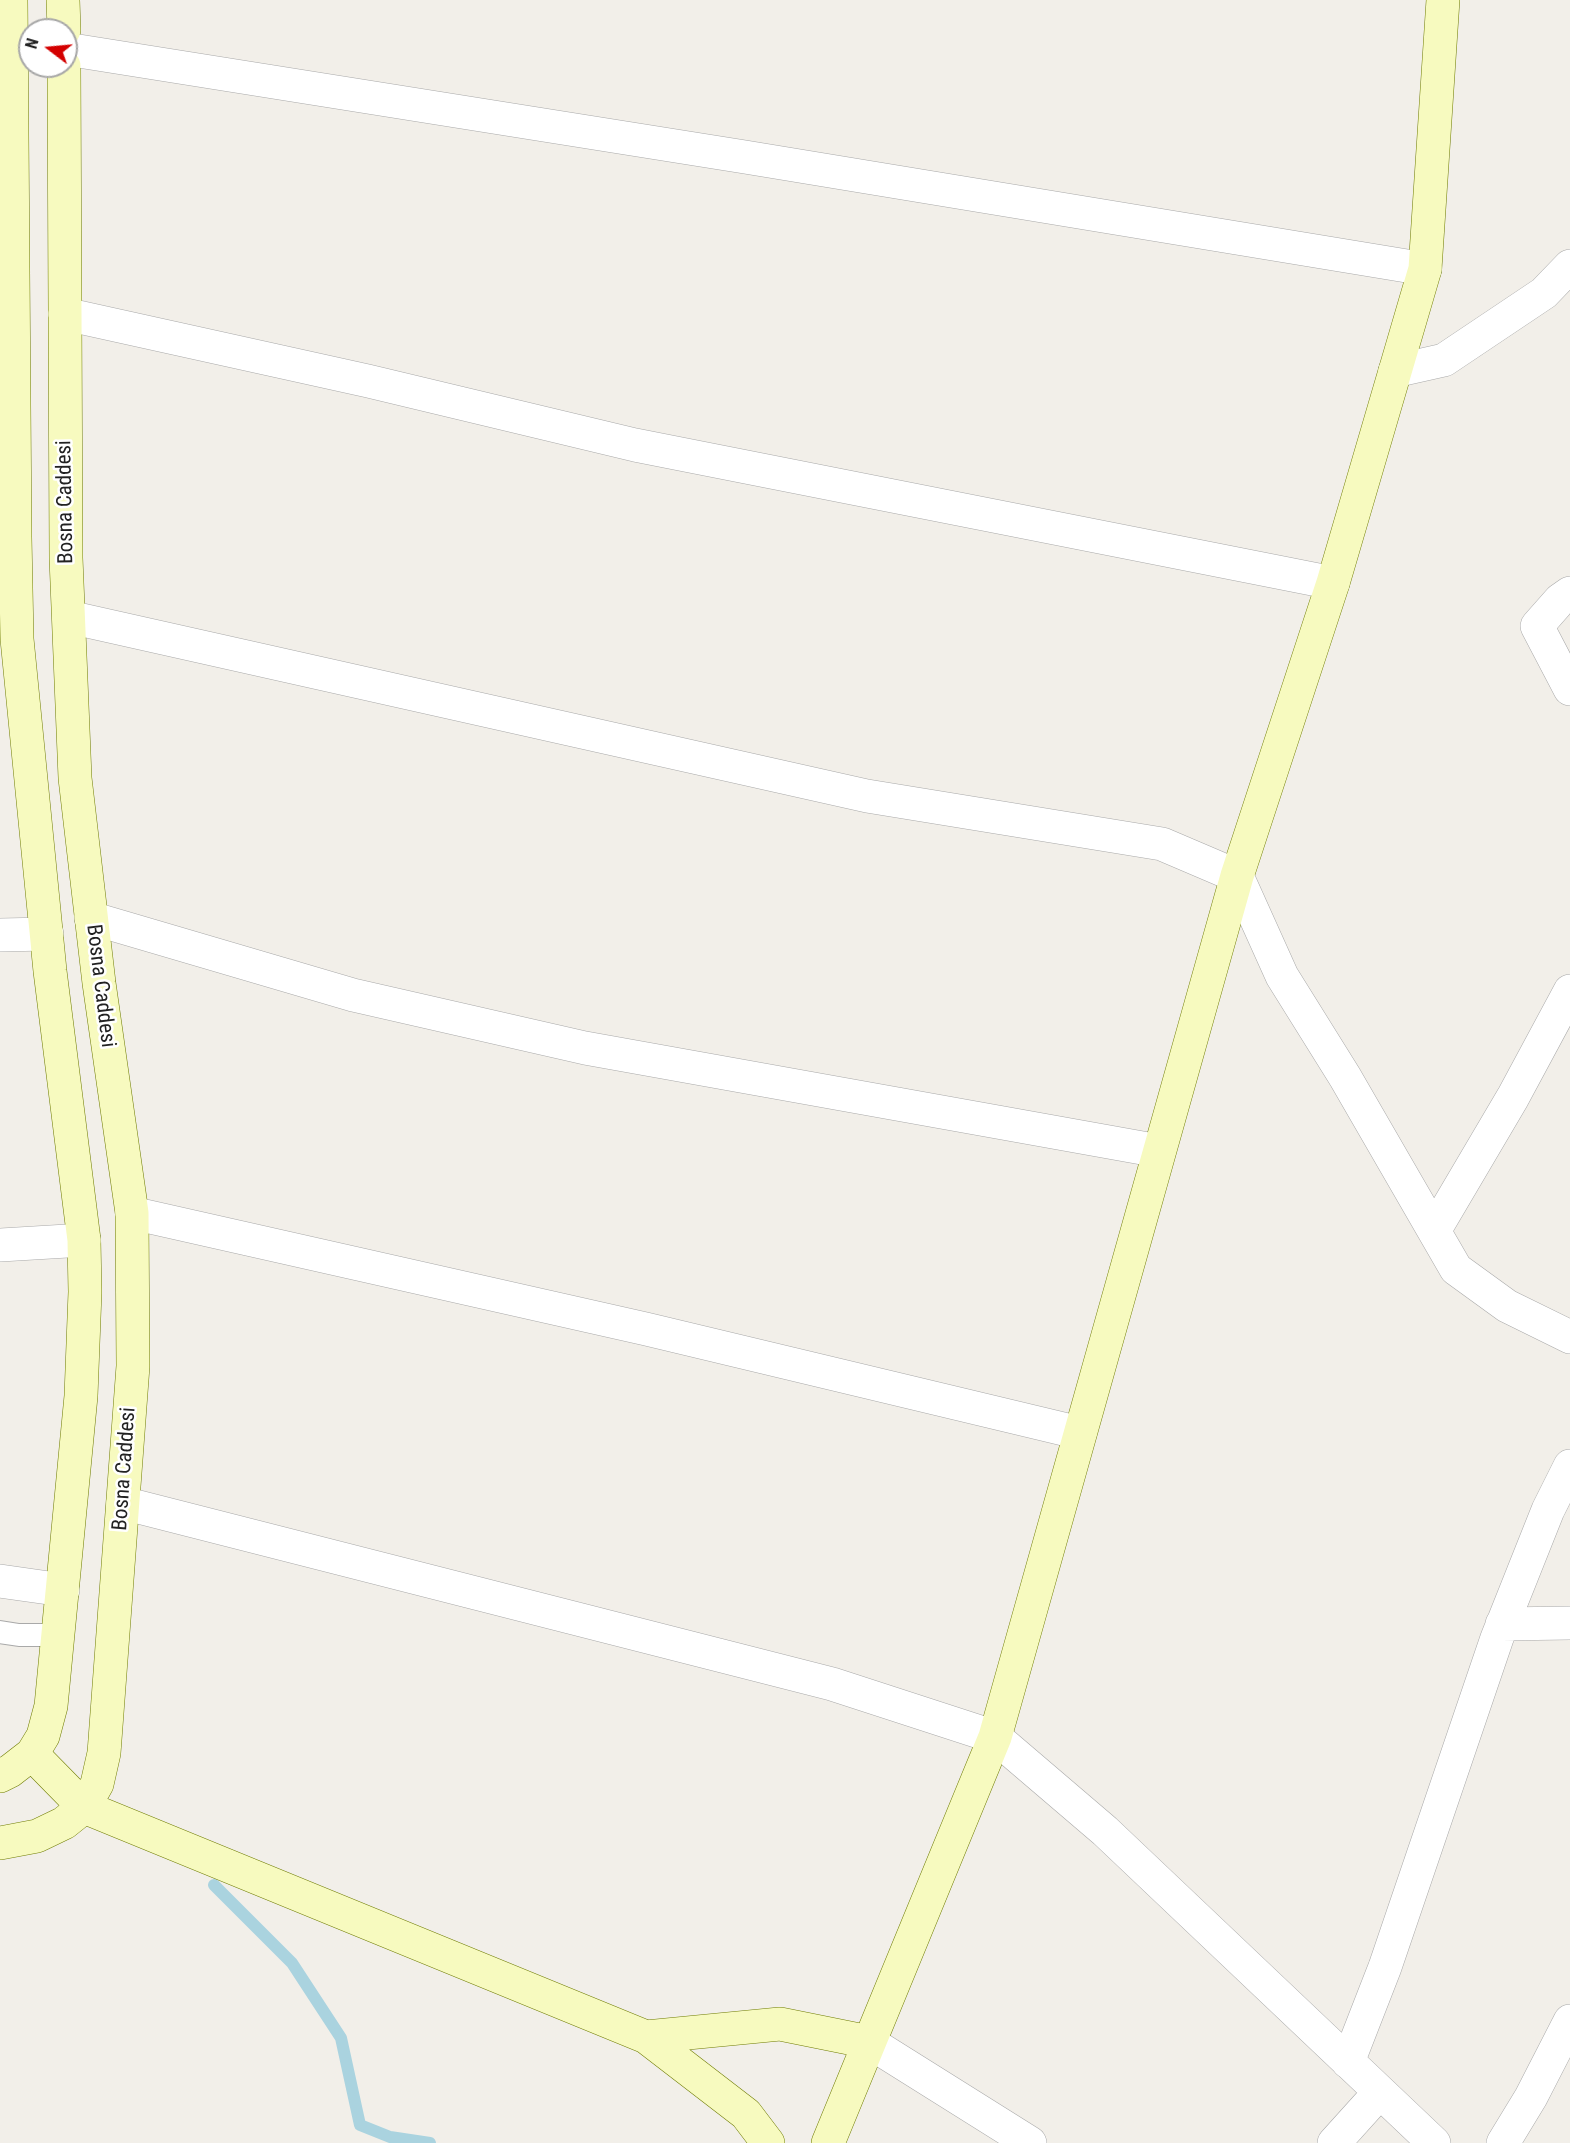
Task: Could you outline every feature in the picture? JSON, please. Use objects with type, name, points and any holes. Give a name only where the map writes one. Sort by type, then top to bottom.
[{"type":"main road","points":[[0,1776],[32,1754],[43,1736],[51,1706],[81,1396],[85,1292],[84,1240],[9,639],[7,346],[11,0]]},
{"type":"main road","points":[[63,0],[64,18]]},
{"type":"main road","points":[[828,2143],[995,1737],[1237,876],[1333,584],[1425,269],[1443,0]]},
{"type":"main road","name":"Bosna Caddesi","points":[[0,1843],[37,1836],[64,1823],[84,1807],[97,1784],[104,1753],[133,1366],[132,1214],[91,918],[75,778],[66,558],[64,78]]},
{"type":"main road","points":[[32,1754],[84,1807],[646,2037],[746,2114],[768,2143]]},
{"type":"main road","points":[[646,2037],[780,2024],[869,2042]]},
{"type":"street","points":[[78,51],[734,155],[1425,269]]},
{"type":"street","points":[[1395,371],[1444,360],[1544,293],[1570,266]]},
{"type":"street","points":[[65,314],[368,381],[635,445],[1333,584]]},
{"type":"street","points":[[1570,593],[1560,600],[1537,626],[1570,690]]},
{"type":"street","points":[[69,617],[867,796],[1162,844],[1237,876],[1282,976],[1346,1077],[1456,1269],[1507,1306],[1570,1337]]},
{"type":"street","points":[[91,918],[353,995],[585,1048],[1159,1151]]},
{"type":"street","points":[[0,935],[47,934]]},
{"type":"street","points":[[1434,1231],[1570,991]]},
{"type":"street","points":[[132,1214],[646,1329],[1080,1432]]},
{"type":"street","points":[[0,1245],[84,1240]]},
{"type":"street","points":[[1348,2062],[1385,1967],[1502,1624],[1548,1510],[1570,1466]]},
{"type":"street","points":[[123,1503],[832,1684],[995,1737],[1105,1831],[1434,2143]]},
{"type":"street","points":[[0,1581],[63,1590]]},
{"type":"street","points":[[1502,1624],[1570,1623]]},
{"type":"street","points":[[1503,2143],[1531,2097],[1570,2021]]},
{"type":"street","points":[[869,2042],[1030,2143]]},
{"type":"street","points":[[1334,2143],[1380,2092]]},
{"type":"lane","points":[[0,1632],[19,1635],[59,1635]]},
{"type":"waterway","points":[[214,1885],[292,1963],[341,2038],[360,2125],[390,2137],[430,2143]]}]
